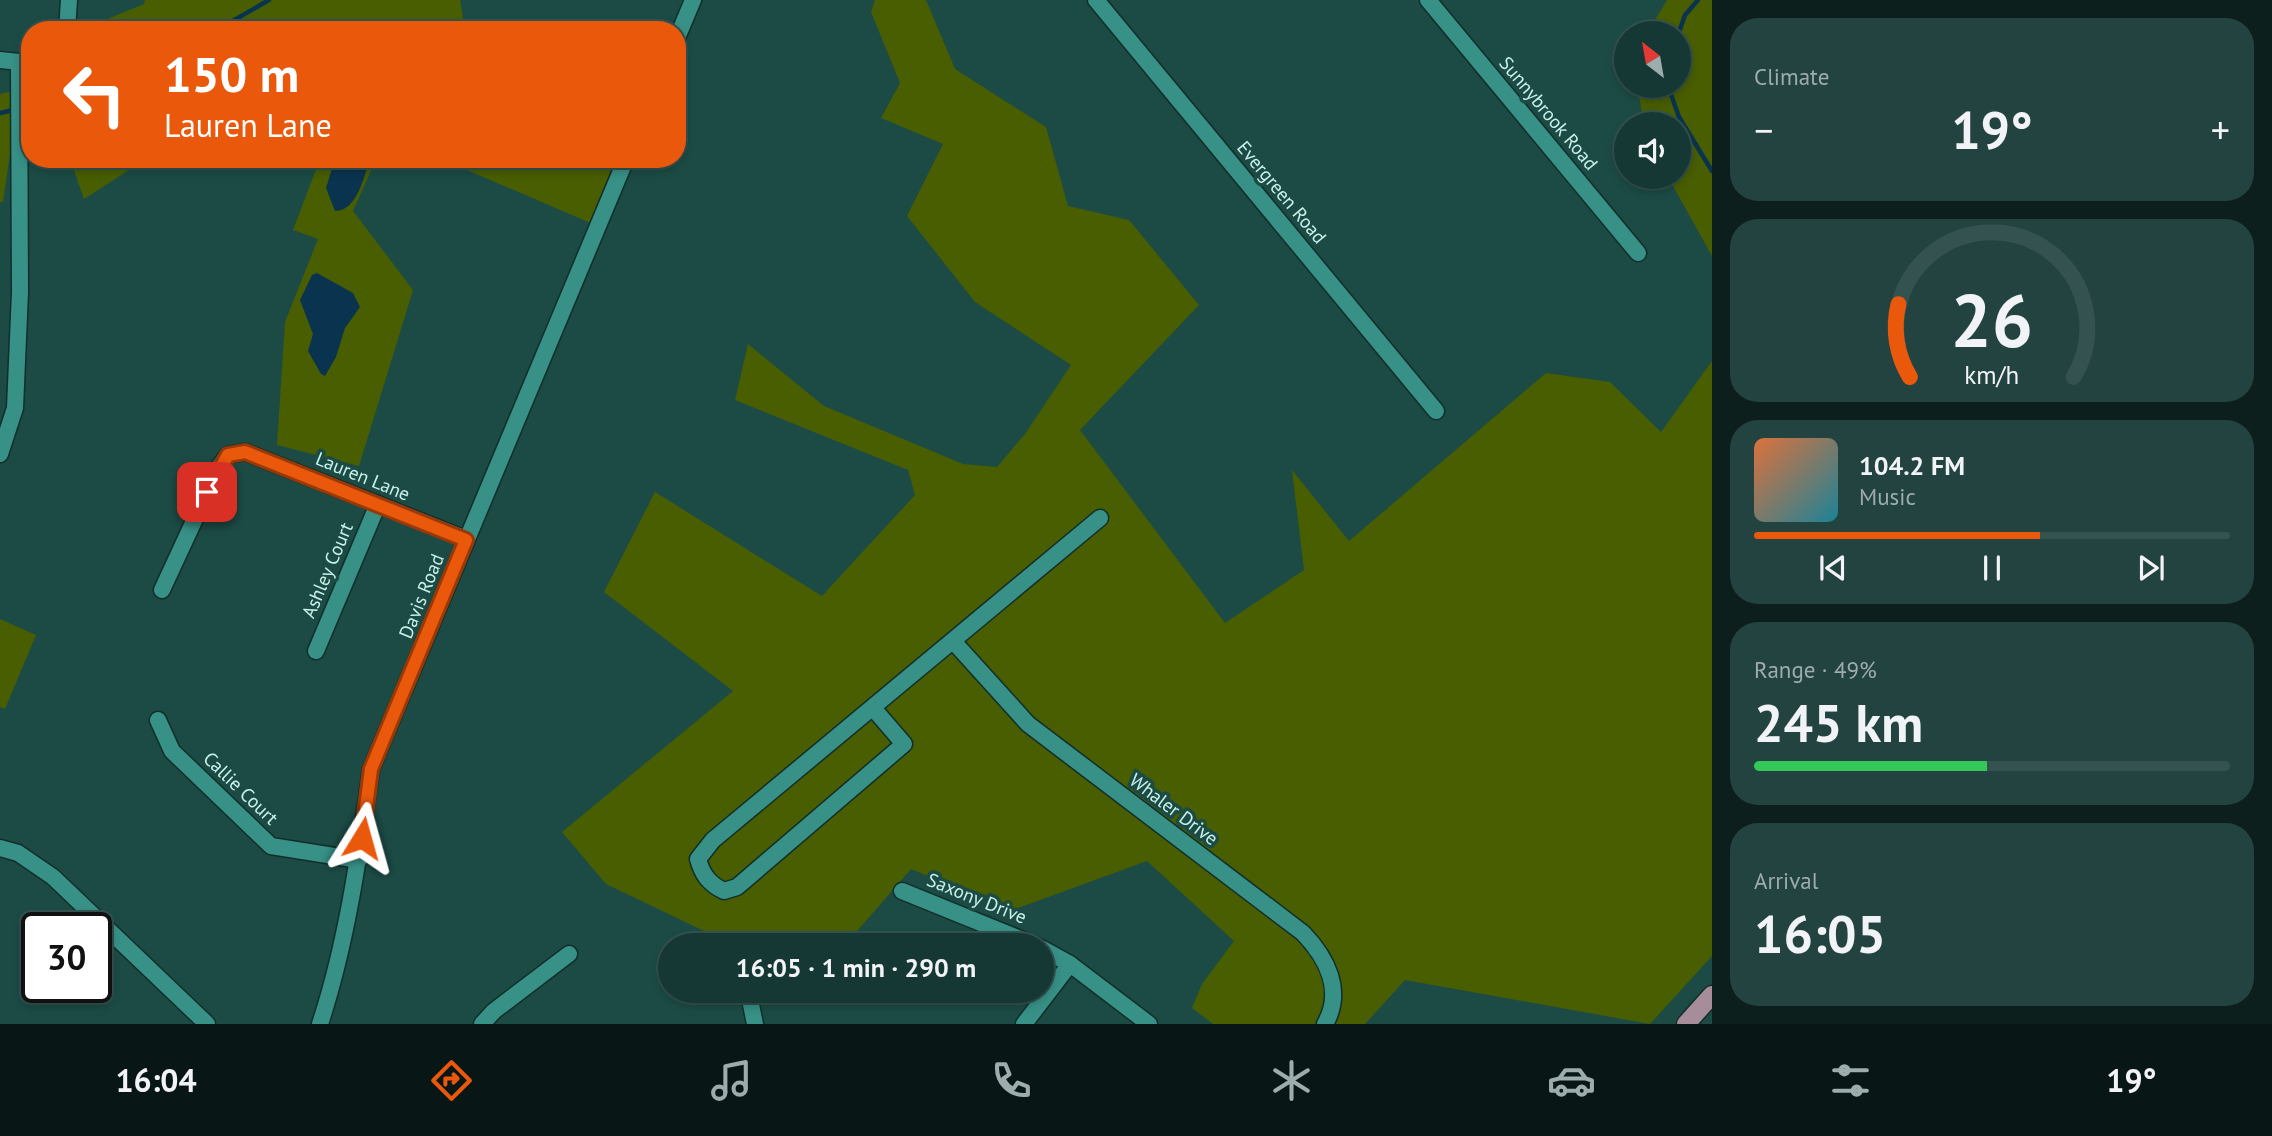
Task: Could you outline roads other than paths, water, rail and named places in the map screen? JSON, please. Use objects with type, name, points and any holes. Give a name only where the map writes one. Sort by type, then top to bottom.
[{"type":"main road","points":[[1686,1024],[1712,995]]},
{"type":"street","points":[[67,21],[69,0]]},
{"type":"street","points":[[684,21],[693,0]]},
{"type":"street","name":"Evergreen Road","points":[[1096,0],[1436,411]]},
{"type":"street","name":"Sunnybrook Road","points":[[1428,0],[1638,253]]},
{"type":"street","points":[[0,60],[21,62]]},
{"type":"street","points":[[0,454],[16,408],[22,168]]},
{"type":"street","name":"Davis Road","points":[[320,1024],[330,995],[359,860],[371,769],[622,168]]},
{"type":"street","name":"Lauren Lane","points":[[162,590],[219,467],[228,455],[245,452],[466,540]]},
{"type":"street","name":"Ashley Court","points":[[316,651],[378,504]]},
{"type":"street","points":[[873,708],[904,744],[737,887],[724,891],[713,886],[701,871],[698,859],[713,840],[1100,518]]},
{"type":"street","name":"Whaler Drive","points":[[953,641],[1028,724],[1303,933],[1321,952],[1333,987],[1332,1011],[1325,1024]]},
{"type":"street","name":"Callie Court","points":[[158,720],[172,751],[271,846],[359,860]]},
{"type":"street","points":[[0,848],[18,853],[53,877],[207,1024]]},
{"type":"street","name":"Saxony Drive","points":[[902,891],[1005,933]]},
{"type":"street","points":[[482,1024],[494,1011],[569,954]]},
{"type":"street","name":"Saxony Drive","points":[[1054,955],[1070,964],[1149,1024]]},
{"type":"street","points":[[1024,1024],[1070,964]]},
{"type":"street","points":[[751,1003],[755,1024]]},
{"type":"water","points":[[332,168],[367,168],[354,199],[343,210],[335,211],[326,188]]},
{"type":"water","points":[[317,273],[353,293],[360,307],[345,328],[336,357],[325,376],[321,374],[308,351],[313,334],[300,300],[312,275]]},
{"type":"waterway","points":[[233,21],[269,0]]},
{"type":"waterway","points":[[1683,21],[1698,0]]},
{"type":"waterway","points":[[1672,98],[1679,117],[1712,171]]},
{"type":"waterway","points":[[0,113],[21,108]]}]
